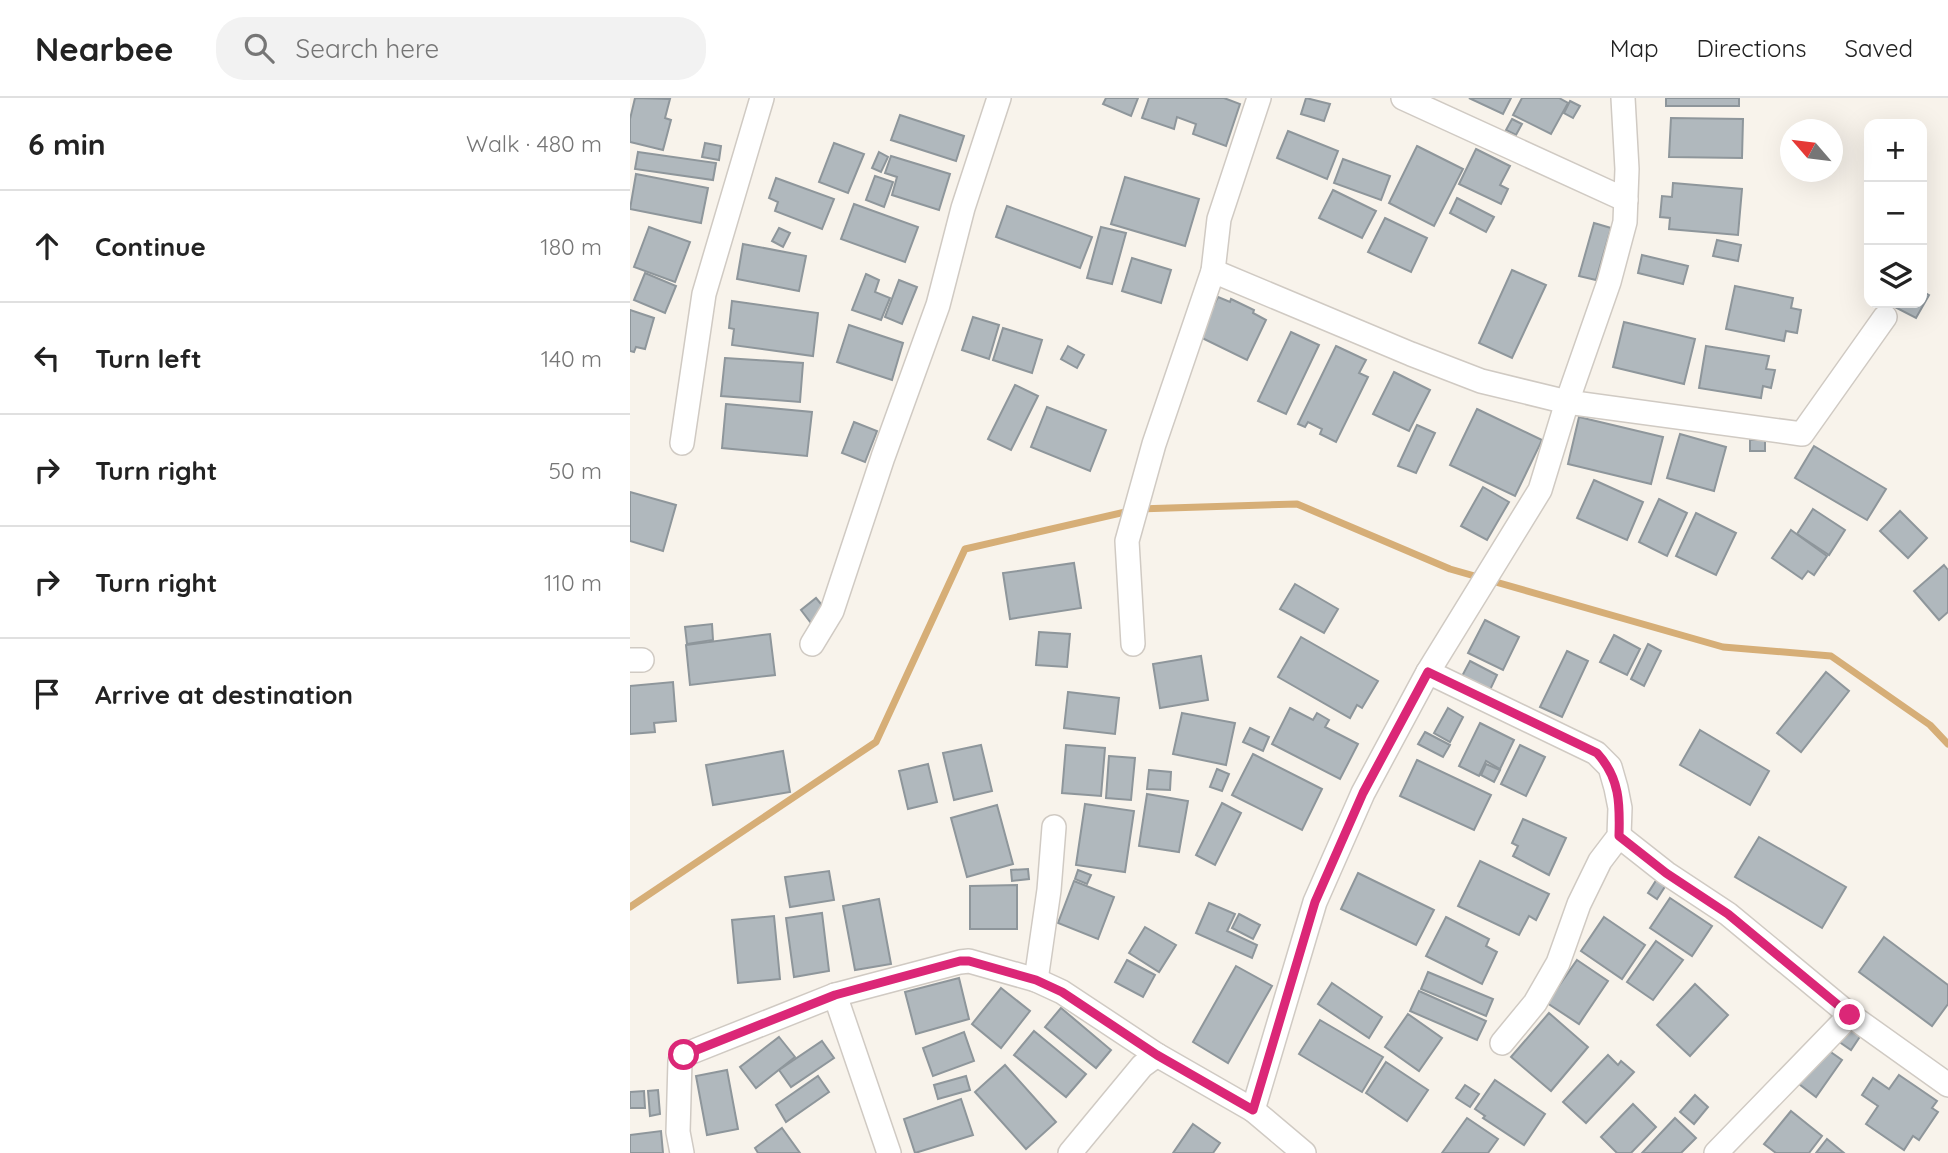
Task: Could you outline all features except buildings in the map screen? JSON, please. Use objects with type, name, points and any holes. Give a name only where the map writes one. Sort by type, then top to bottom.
[{"type":"street","points":[[682,443],[704,294],[762,98]]},
{"type":"street","points":[[812,644],[832,611],[883,457],[938,305],[963,208],[999,98]]},
{"type":"street","points":[[1133,644],[1127,541],[1154,444],[1213,271],[1219,219],[1259,98]]},
{"type":"street","points":[[1403,98],[1626,201]]},
{"type":"street","points":[[1253,1110],[1315,902],[1363,793],[1428,672],[1540,490],[1609,282],[1625,222],[1623,98]]},
{"type":"street","points":[[1213,271],[1481,381],[1567,402],[1802,434],[1885,317]]},
{"type":"street","points":[[1428,672],[1597,753],[1610,767],[1620,808],[1619,836],[1594,872],[1579,904],[1558,963],[1535,1003],[1502,1043]]},
{"type":"street","points":[[1036,980],[1055,827]]},
{"type":"street","points":[[1619,836],[1666,873],[1728,914],[1850,1015],[1948,1084]]},
{"type":"street","points":[[682,1153],[678,1132],[680,1061],[684,1055],[835,995],[960,961],[969,961],[1036,980],[1062,992],[1157,1055],[1253,1110],[1304,1153]]},
{"type":"street","points":[[835,995],[889,1153]]},
{"type":"street","points":[[1716,1153],[1850,1015]]},
{"type":"street","points":[[1070,1153],[1142,1066],[1157,1055]]},
{"type":"waterway","points":[[630,907],[876,742],[965,549],[1138,509],[1297,504],[1450,569],[1723,647],[1831,656],[1930,725],[1948,744]]},
{"type":"route","points":[[684,1055],[835,995],[960,961],[969,961],[1036,980],[1062,992],[1157,1055],[1253,1110],[1315,902],[1363,793],[1428,672],[1597,753],[1610,767],[1616,788],[1620,808],[1619,836],[1666,873],[1728,914],[1850,1015]]}]
